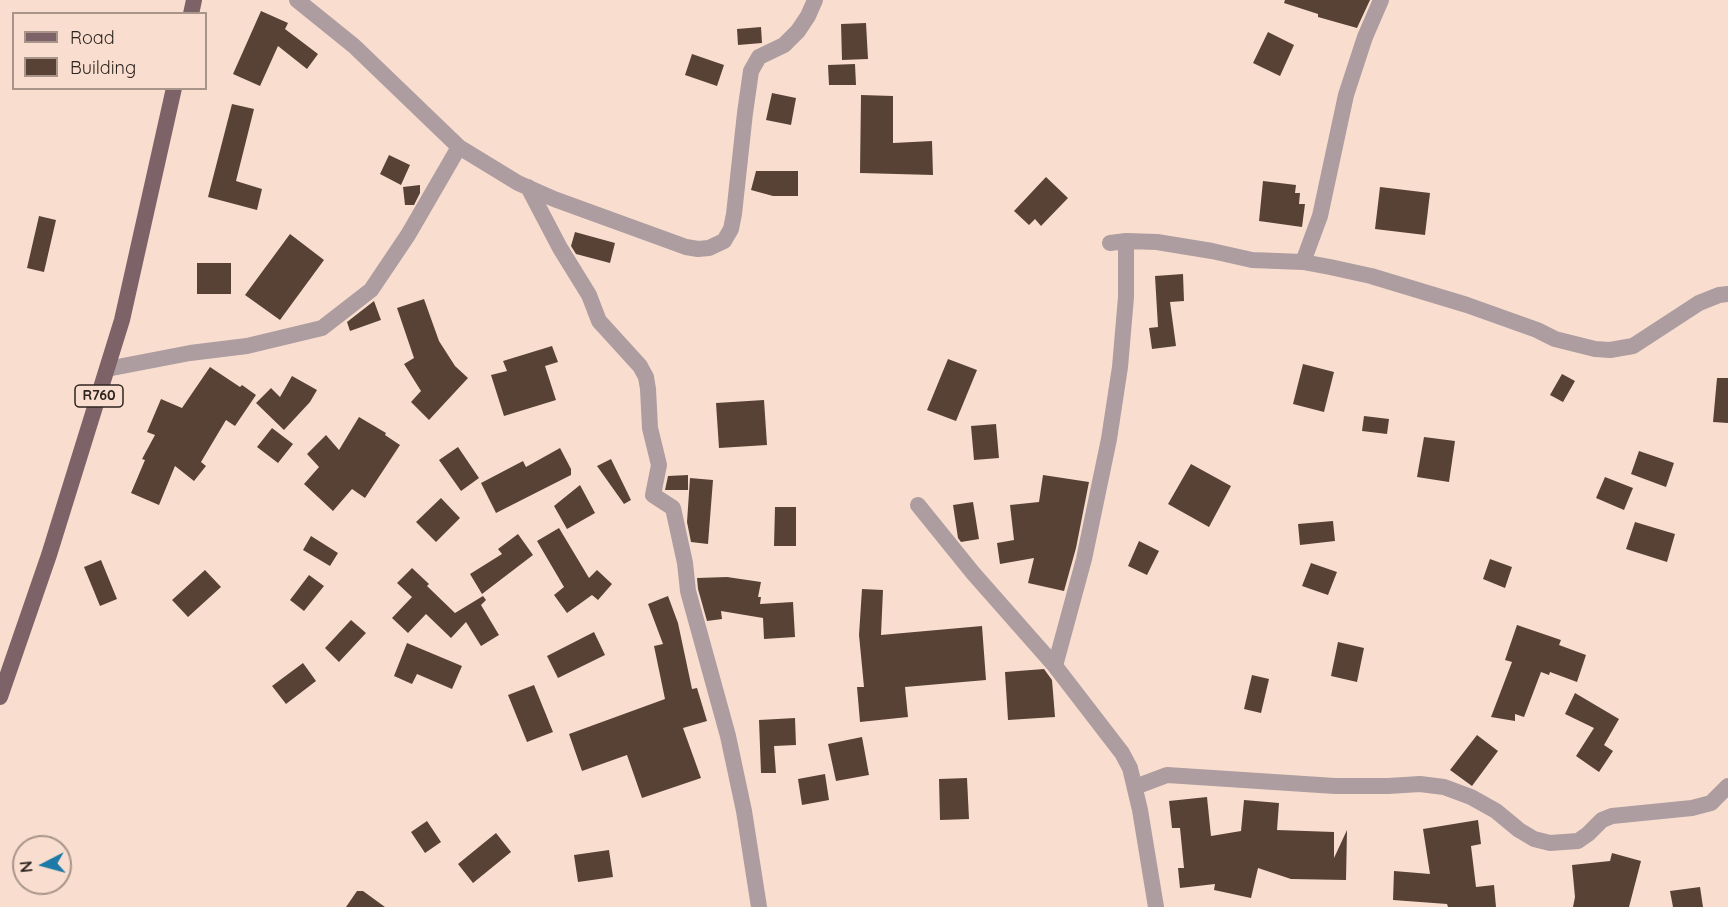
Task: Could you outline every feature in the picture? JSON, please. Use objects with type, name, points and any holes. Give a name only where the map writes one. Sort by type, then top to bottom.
[{"type":"main road","name":"R760","points":[[0,697],[49,555],[122,320],[174,90]]},
{"type":"street","points":[[297,0],[354,46],[459,147],[528,187],[554,199],[686,247],[709,249],[724,242],[731,229],[752,70],[759,57],[784,45],[798,31],[815,0]]},
{"type":"street","points":[[1303,262],[1320,216],[1346,94],[1365,37],[1381,0]]},
{"type":"street","points":[[107,369],[190,353],[247,346],[322,328],[370,290],[408,235],[459,147]]},
{"type":"street","points":[[528,187],[560,248],[589,295],[599,321],[640,366],[646,377],[650,428],[659,465],[653,495],[672,508],[688,591],[728,736],[744,811],[759,907]]},
{"type":"street","points":[[1055,666],[1084,559],[1109,439],[1120,367],[1126,297],[1118,242],[1179,246],[1252,260],[1303,262],[1330,267],[1382,280],[1500,316],[1556,339],[1595,349],[1610,350],[1633,346],[1699,303],[1728,294]]},
{"type":"street","points":[[918,505],[973,573],[1055,666],[1122,753],[1130,768],[1140,810],[1156,907]]},
{"type":"street","points":[[1135,788],[1167,775],[1335,786],[1420,784],[1444,787],[1488,806],[1534,839],[1550,843],[1564,843],[1578,841],[1602,820],[1612,816],[1692,808],[1711,803],[1728,786]]},
{"type":"building","points":[[1285,0],[1370,0],[1357,28],[1318,17],[1318,14],[1284,3]]},
{"type":"building","points":[[261,11],[288,23],[285,29],[318,54],[307,69],[278,46],[260,86],[233,74]]},
{"type":"building","points":[[866,23],[868,59],[842,60],[841,24]]},
{"type":"building","points":[[761,27],[762,43],[738,45],[737,29]]},
{"type":"building","points":[[1268,32],[1294,45],[1280,76],[1253,63]]},
{"type":"building","points":[[692,54],[724,65],[717,86],[685,75]]},
{"type":"building","points":[[855,64],[856,85],[829,85],[828,65]]},
{"type":"building","points":[[772,93],[796,98],[791,125],[766,120]]},
{"type":"building","points":[[861,95],[893,96],[893,143],[932,141],[933,175],[860,173]]},
{"type":"building","points":[[232,104],[254,109],[236,181],[262,189],[257,210],[208,197]]},
{"type":"building","points":[[389,155],[410,165],[401,185],[380,174]]},
{"type":"building","points":[[756,171],[798,171],[798,196],[773,196],[751,190]]},
{"type":"building","points":[[1046,177],[1068,198],[1041,226],[1035,219],[1029,225],[1014,211]]},
{"type":"building","points":[[1263,181],[1296,185],[1295,193],[1300,193],[1299,204],[1305,204],[1302,227],[1259,221]]},
{"type":"building","points":[[420,185],[420,193],[414,205],[405,205],[403,187]]},
{"type":"building","points":[[1380,187],[1430,193],[1425,235],[1375,229]]},
{"type":"building","points":[[39,216],[56,220],[44,272],[27,268]]},
{"type":"building","points":[[575,232],[615,243],[610,263],[576,254],[571,246]]},
{"type":"building","points":[[290,234],[324,260],[280,320],[245,295]]},
{"type":"building","points":[[197,263],[231,263],[231,294],[197,294]]},
{"type":"building","points":[[1183,274],[1184,301],[1170,302],[1176,346],[1152,349],[1149,328],[1158,327],[1155,276]]},
{"type":"building","points":[[424,299],[439,341],[455,366],[468,378],[429,420],[411,402],[421,391],[404,364],[414,358],[397,308]]},
{"type":"building","points":[[374,301],[381,320],[350,331],[347,322]]},
{"type":"building","points":[[552,346],[558,362],[545,366],[556,400],[504,416],[491,375],[507,371],[503,361]]},
{"type":"building","points":[[948,359],[977,370],[956,421],[927,410]]},
{"type":"building","points":[[1303,364],[1334,372],[1324,412],[1293,404]]},
{"type":"building","points":[[210,367],[256,395],[235,426],[226,420],[201,462],[206,466],[194,481],[175,466],[159,505],[131,493],[145,460],[142,459],[155,435],[147,432],[161,399],[182,408]]},
{"type":"building","points":[[1562,374],[1575,381],[1563,402],[1550,395]]},
{"type":"building","points":[[292,376],[317,390],[310,402],[284,430],[256,403],[271,388],[280,397]]},
{"type":"building","points":[[1717,378],[1728,378],[1728,423],[1713,422]]},
{"type":"building","points":[[764,400],[767,445],[719,448],[716,403]]},
{"type":"building","points":[[1364,416],[1389,419],[1387,434],[1362,431]]},
{"type":"building","points":[[359,417],[386,433],[385,435],[400,445],[365,498],[352,489],[333,511],[304,484],[319,467],[307,454],[326,435],[339,450]]},
{"type":"building","points":[[996,424],[999,458],[974,460],[971,426]]},
{"type":"building","points":[[272,428],[293,444],[278,463],[257,447]]},
{"type":"building","points":[[1424,437],[1455,441],[1449,482],[1417,477]]},
{"type":"building","points":[[458,447],[479,478],[461,491],[439,460]]},
{"type":"building","points":[[560,448],[571,469],[571,475],[496,513],[481,483],[523,461],[526,467]]},
{"type":"building","points":[[1639,451],[1674,463],[1666,487],[1631,474]]},
{"type":"building","points":[[611,459],[631,500],[624,504],[597,466]]},
{"type":"building","points":[[1191,464],[1231,486],[1209,527],[1168,504]]},
{"type":"building","points":[[688,475],[688,490],[665,490],[668,476]]},
{"type":"building","points":[[1043,475],[1089,482],[1076,548],[1064,591],[1028,583],[1034,558],[1000,564],[997,543],[1014,540],[1010,505],[1039,502]]},
{"type":"building","points":[[1605,477],[1633,488],[1624,510],[1596,498]]},
{"type":"building","points":[[690,478],[713,480],[708,544],[691,542],[687,522]]},
{"type":"building","points":[[580,485],[595,513],[567,529],[554,506]]},
{"type":"building","points":[[441,498],[460,518],[436,542],[416,522]]},
{"type":"building","points":[[973,502],[979,539],[961,542],[958,538],[953,505]]},
{"type":"building","points":[[775,507],[796,507],[796,546],[774,546]]},
{"type":"building","points":[[1333,521],[1335,541],[1300,545],[1298,524]]},
{"type":"building","points":[[1635,522],[1675,534],[1667,562],[1626,549]]},
{"type":"building","points":[[559,528],[589,578],[597,570],[612,584],[598,600],[592,595],[567,613],[554,595],[564,587],[537,541]]},
{"type":"building","points":[[518,534],[533,555],[482,594],[470,574],[502,554],[498,549]]},
{"type":"building","points":[[311,536],[338,553],[330,566],[303,550]]},
{"type":"building","points":[[1139,541],[1159,551],[1147,575],[1128,566]]},
{"type":"building","points":[[1490,559],[1512,567],[1505,588],[1483,579]]},
{"type":"building","points":[[101,560],[117,599],[100,606],[84,567]]},
{"type":"building","points":[[1311,563],[1337,572],[1328,595],[1302,586]]},
{"type":"building","points":[[412,568],[455,613],[483,596],[486,600],[481,605],[499,635],[481,646],[466,622],[451,638],[426,614],[408,633],[392,618],[412,597],[397,583]]},
{"type":"building","points":[[205,570],[221,587],[188,617],[172,600]]},
{"type":"building","points":[[309,575],[324,586],[304,611],[290,600]]},
{"type":"building","points":[[727,577],[761,582],[758,597],[761,597],[760,604],[793,602],[795,637],[764,639],[763,618],[721,611],[722,619],[707,621],[697,578]]},
{"type":"building","points":[[862,589],[883,590],[881,635],[982,626],[986,680],[905,687],[908,717],[860,722],[857,687],[864,687],[859,635]]},
{"type":"building","points":[[668,596],[678,623],[692,689],[697,688],[707,721],[683,728],[701,778],[642,798],[627,755],[582,771],[569,734],[665,699],[654,646],[663,644],[648,604]]},
{"type":"building","points":[[351,620],[366,633],[339,662],[325,648]]},
{"type":"building","points":[[1517,625],[1561,640],[1559,645],[1586,655],[1577,682],[1550,672],[1549,675],[1541,672],[1524,717],[1515,714],[1515,721],[1491,717],[1512,662],[1505,660]]},
{"type":"building","points":[[594,632],[605,655],[558,678],[547,656]]},
{"type":"building","points":[[1338,642],[1364,648],[1357,682],[1331,676]]},
{"type":"building","points":[[407,643],[462,666],[452,689],[417,674],[412,684],[394,676]]},
{"type":"building","points":[[303,663],[316,681],[286,704],[272,686]]},
{"type":"building","points":[[1044,669],[1052,680],[1055,717],[1008,720],[1005,672]]},
{"type":"building","points":[[1252,675],[1269,679],[1261,713],[1244,709]]},
{"type":"building","points":[[534,685],[553,732],[527,742],[508,695]]},
{"type":"building","points":[[1575,693],[1619,719],[1604,745],[1613,751],[1599,772],[1576,756],[1594,728],[1565,714]]},
{"type":"building","points":[[795,718],[796,745],[774,746],[776,773],[761,773],[759,720]]},
{"type":"building","points":[[1477,735],[1498,751],[1472,786],[1450,770]]},
{"type":"building","points":[[862,737],[869,775],[836,781],[828,744]]},
{"type":"building","points":[[825,774],[829,800],[802,805],[798,779]]},
{"type":"building","points":[[967,778],[969,819],[940,820],[939,779]]},
{"type":"building","points":[[1207,797],[1211,836],[1241,831],[1244,800],[1279,803],[1277,830],[1334,832],[1334,858],[1347,830],[1346,880],[1291,879],[1258,868],[1251,898],[1214,890],[1215,884],[1180,888],[1178,868],[1184,868],[1180,828],[1172,828],[1169,801]]},
{"type":"building","points":[[1478,820],[1481,844],[1471,846],[1476,887],[1494,885],[1496,907],[1448,907],[1447,904],[1393,900],[1394,871],[1430,874],[1423,829]]},
{"type":"building","points":[[427,821],[441,842],[425,853],[411,832]]},
{"type":"building","points":[[496,833],[511,852],[473,883],[458,864]]},
{"type":"building","points":[[609,850],[613,877],[578,882],[574,855]]},
{"type":"building","points":[[1612,853],[1641,861],[1629,907],[1573,907],[1575,897],[1572,865],[1610,861]]},
{"type":"building","points":[[1700,887],[1703,907],[1673,907],[1670,891]]},
{"type":"building","points":[[357,891],[363,891],[385,907],[346,907]]}]
